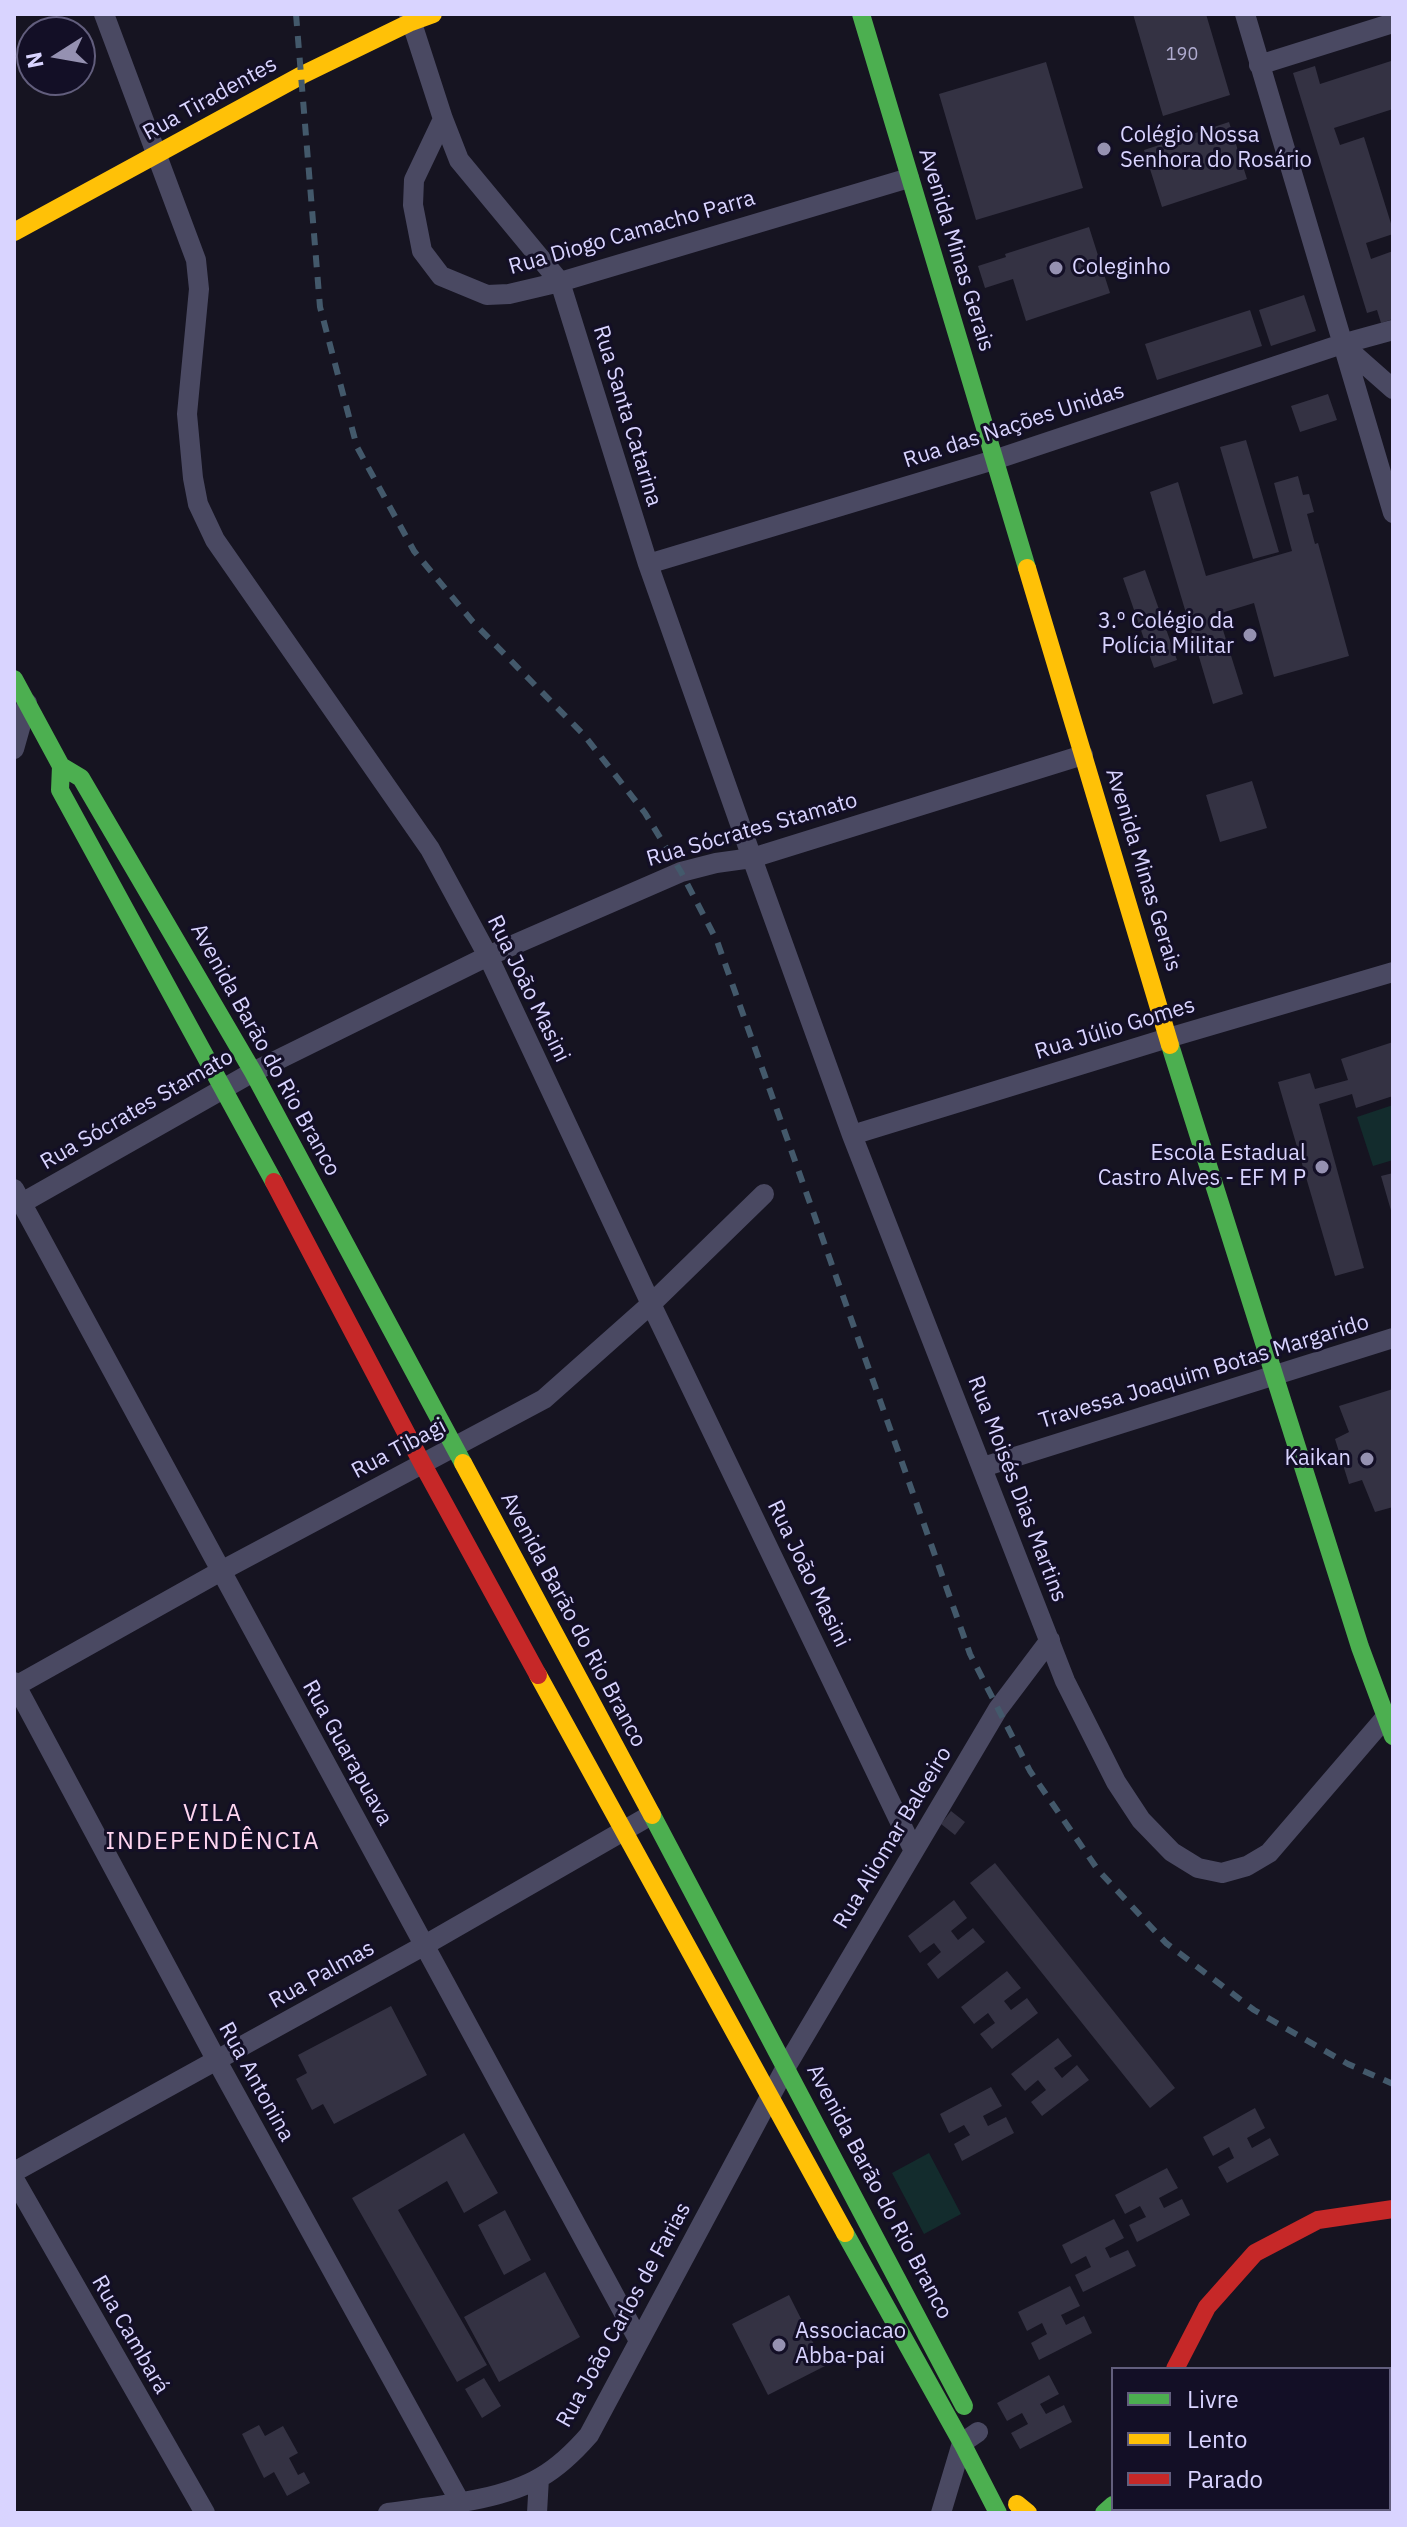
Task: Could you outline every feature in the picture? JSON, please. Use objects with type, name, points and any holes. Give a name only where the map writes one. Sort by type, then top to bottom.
[{"type":"street","name":"Rua João Masini","points":[[104,14],[196,260],[199,289],[187,414],[198,504],[215,540],[430,849],[488,956],[913,1849]]},
{"type":"street","name":"Rua Tiradentes","points":[[14,232],[410,18],[433,14]]},
{"type":"street","name":"Avenida Minas Gerais","points":[[861,14],[1168,1038],[1360,1647],[1389,1727]]},
{"type":"street","points":[[1245,14],[1393,513]]},
{"type":"street","name":"Rua Santa Catarina","points":[[410,18],[459,160],[560,282],[648,564],[752,858]]},
{"type":"street","points":[[1259,65],[1393,23]]},
{"type":"street","name":"Rua Diogo Camacho Parra","points":[[443,119],[414,180],[413,205],[422,251],[441,276],[487,295],[509,294],[560,282],[909,178]]},
{"type":"street","name":"Rua das Nações Unidas","points":[[648,564],[994,460],[1342,344],[1393,330]]},
{"type":"street","points":[[1342,344],[1393,389]]},
{"type":"street","name":"Avenida Barão do Rio Branco","points":[[14,679],[61,766],[81,778],[253,1072],[916,2312],[975,2440],[998,2513]]},
{"type":"street","points":[[14,749],[27,703]]},
{"type":"street","name":"Rua Sócrates Stamato","points":[[18,1196],[253,1072],[488,956],[681,872],[752,858],[1083,755]]},
{"type":"street","name":"Avenida Barão do Rio Branco","points":[[61,766],[60,790],[224,1088],[422,1463],[623,1832],[896,2324],[975,2440]]},
{"type":"street","name":"Rua Moisés Dias Martins","points":[[752,858],[852,1135],[1065,1681],[1116,1782],[1141,1820],[1172,1852],[1198,1868],[1222,1873],[1247,1866],[1269,1853],[1389,1727]]},
{"type":"street","name":"Rua Júlio Gomes","points":[[852,1135],[1393,972]]},
{"type":"street","name":"Rua Tibagi","points":[[15,1685],[544,1399],[651,1304],[764,1194]]},
{"type":"street","name":"Rua Guarapuava","points":[[18,1196],[638,2339]]},
{"type":"street","name":"Travessa Joaquim Botas Margarido","points":[[983,1467],[1393,1338]]},
{"type":"street","name":"Rua Aliomar Baleeiro","points":[[786,2067],[998,1709],[1050,1640]]},
{"type":"street","name":"Rua Antonina","points":[[15,1685],[217,2061],[460,2502]]},
{"type":"street","name":"Rua Palmas","points":[[14,2172],[425,1945],[651,1815]]},
{"type":"street","name":"Rua João Carlos de Farias","points":[[388,2513],[460,2502],[539,2478],[571,2454],[589,2435],[786,2067]]},
{"type":"street","name":"Rua Cambará","points":[[14,2179],[205,2513]]},
{"type":"street","points":[[1176,2367],[1207,2307],[1255,2253],[1318,2220],[1393,2209]]},
{"type":"street","points":[[856,2252],[876,2238]]},
{"type":"street","points":[[896,2324],[916,2312]]},
{"type":"street","points":[[941,2513],[975,2440]]},
{"type":"street","points":[[537,2513],[539,2478]]},
{"type":"green space","points":[[1393,1105],[1393,1160],[1373,1166],[1357,1117]]},
{"type":"green space","points":[[929,2153],[961,2214],[924,2234],[892,2173]]},
{"type":"building","points":[[1133,14],[1206,14],[1230,95],[1163,116]]},
{"type":"building","points":[[1391,61],[1393,109],[1334,128],[1340,145],[1364,137],[1393,230],[1393,234],[1366,243],[1371,259],[1393,251],[1393,319],[1381,323],[1377,310],[1367,313],[1293,73],[1315,66],[1320,84]]},
{"type":"building","points":[[1046,62],[1083,188],[976,220],[939,94]]},
{"type":"building","points":[[1229,122],[1247,179],[1162,207],[1144,150]]},
{"type":"building","name":"Coleginho","points":[[1089,227],[1110,293],[1026,321],[1013,279],[985,288],[978,266]]},
{"type":"building","points":[[1304,295],[1316,331],[1271,346],[1259,310]]},
{"type":"building","points":[[1250,310],[1262,346],[1157,380],[1145,344]]},
{"type":"building","points":[[1328,394],[1337,420],[1300,432],[1291,406]]},
{"type":"building","points":[[1246,440],[1279,552],[1253,559],[1220,447]]},
{"type":"building","points":[[1298,476],[1303,495],[1309,494],[1314,512],[1307,514],[1349,656],[1274,677],[1254,603],[1218,614],[1243,694],[1213,704],[1150,492],[1178,482],[1206,576],[1292,551],[1274,483]]},
{"type":"building","points":[[1145,570],[1177,660],[1154,668],[1123,578]]},
{"type":"building","points":[[1252,781],[1267,828],[1220,842],[1206,795]]},
{"type":"building","points":[[1393,1042],[1393,1096],[1356,1108],[1352,1094],[1319,1104],[1364,1268],[1335,1276],[1278,1082],[1310,1073],[1315,1089],[1348,1080],[1341,1059]]},
{"type":"building","points":[[1393,1173],[1393,1214],[1392,1214],[1381,1176]]},
{"type":"building","name":"Kaikan","points":[[1393,1389],[1393,1507],[1375,1512],[1362,1480],[1349,1484],[1335,1439],[1349,1432],[1339,1406]]},
{"type":"building","points":[[951,1811],[965,1822],[955,1835],[941,1824]]},
{"type":"building","points":[[995,1863],[1175,2088],[1150,2108],[970,1883]]},
{"type":"building","points":[[954,1900],[967,1918],[951,1931],[958,1940],[973,1928],[985,1942],[938,1979],[927,1964],[941,1952],[934,1943],[920,1953],[908,1936]]},
{"type":"building","points":[[1007,1971],[1021,1988],[1004,2001],[1011,2010],[1027,1998],[1038,2013],[992,2049],[980,2034],[995,2023],[988,2013],[974,2024],[961,2007]]},
{"type":"building","points":[[391,2006],[427,2075],[334,2124],[323,2104],[312,2110],[296,2079],[307,2073],[298,2055]]},
{"type":"building","points":[[1058,2038],[1072,2056],[1054,2068],[1062,2078],[1077,2065],[1089,2080],[1042,2116],[1031,2102],[1046,2090],[1038,2080],[1025,2091],[1011,2074]]},
{"type":"building","points":[[991,2087],[1002,2106],[983,2116],[988,2126],[1006,2117],[1014,2133],[962,2161],[954,2144],[970,2135],[964,2125],[949,2133],[940,2114]]},
{"type":"building","points":[[1255,2108],[1265,2128],[1247,2138],[1252,2148],[1270,2138],[1279,2155],[1227,2183],[1218,2167],[1234,2158],[1229,2147],[1213,2156],[1203,2137]]},
{"type":"building","points":[[464,2133],[498,2193],[464,2213],[447,2181],[398,2210],[487,2365],[457,2382],[352,2198]]},
{"type":"building","points":[[1167,2168],[1178,2188],[1159,2198],[1164,2208],[1182,2199],[1190,2215],[1137,2242],[1129,2225],[1146,2217],[1140,2206],[1125,2214],[1115,2195]]},
{"type":"building","points":[[505,2210],[531,2260],[504,2275],[478,2225]]},
{"type":"building","points":[[1114,2219],[1124,2238],[1105,2248],[1110,2258],[1128,2250],[1136,2266],[1083,2292],[1075,2275],[1091,2267],[1086,2256],[1071,2264],[1062,2245]]},
{"type":"building","points":[[545,2272],[580,2337],[499,2382],[464,2317]]},
{"type":"building","points":[[1070,2286],[1080,2306],[1061,2315],[1066,2325],[1084,2316],[1092,2333],[1039,2360],[1031,2343],[1047,2334],[1042,2323],[1027,2331],[1018,2312]]},
{"type":"building","name":"Associacao Abba-pai","points":[[789,2295],[825,2366],[768,2395],[732,2324]]},
{"type":"building","points":[[1049,2375],[1059,2394],[1040,2404],[1046,2414],[1064,2405],[1072,2422],[1020,2449],[1011,2433],[1028,2424],[1022,2413],[1007,2421],[997,2403]]},
{"type":"building","points":[[484,2378],[501,2406],[482,2418],[465,2389]]},
{"type":"building","points":[[259,2425],[265,2436],[283,2426],[298,2453],[289,2458],[298,2475],[304,2472],[310,2483],[287,2496],[274,2472],[264,2478],[242,2434]]},
{"type":"railway","points":[[296,14],[320,307],[357,447],[414,551],[473,622],[584,735],[645,813],[681,872],[717,941],[970,1654],[1030,1771],[1098,1870],[1166,1943],[1254,2010],[1348,2064],[1393,2084]]},
{"type":"traffic: fast","points":[[861,14],[1027,568]]},
{"type":"traffic: fast","points":[[14,679],[61,766],[60,790],[274,1182]]},
{"type":"traffic: fast","points":[[61,766],[81,778],[253,1072],[463,1463]]},
{"type":"traffic: fast","points":[[1170,1045],[1360,1647],[1393,1736]]},
{"type":"traffic: fast","points":[[652,1815],[964,2406]]},
{"type":"traffic: fast","points":[[845,2233],[998,2513]]},
{"type":"traffic: fast","points":[[1104,2513],[1111,2507]]},
{"type":"traffic: slow","points":[[14,232],[302,75],[433,14]]},
{"type":"traffic: slow","points":[[1027,568],[1170,1045]]},
{"type":"traffic: slow","points":[[463,1463],[652,1815]]},
{"type":"traffic: slow","points":[[538,1675],[845,2233]]},
{"type":"traffic: slow","points":[[1017,2504],[1028,2513]]},
{"type":"traffic: jam","points":[[274,1182],[538,1675]]},
{"type":"traffic: jam","points":[[1176,2367],[1207,2307],[1255,2253],[1318,2220],[1393,2209]]},
{"type":"place","name":"Colégio Nossa Senhora do Rosário","points":[[1104,149]]},
{"type":"place","name":"Coleginho","points":[[1056,268]]},
{"type":"place","name":"3.º Colégio da Polícia Militar","points":[[1250,635]]},
{"type":"place","name":"Escola Estadual Castro Alves - EF M P","points":[[1322,1167]]},
{"type":"place","name":"Kaikan","points":[[1367,1459]]},
{"type":"place","name":"Associacao Abba-pai","points":[[779,2345]]},
{"type":"district","name":"VILA INDEPENDÊNCIA","points":[[213,1828]]}]
